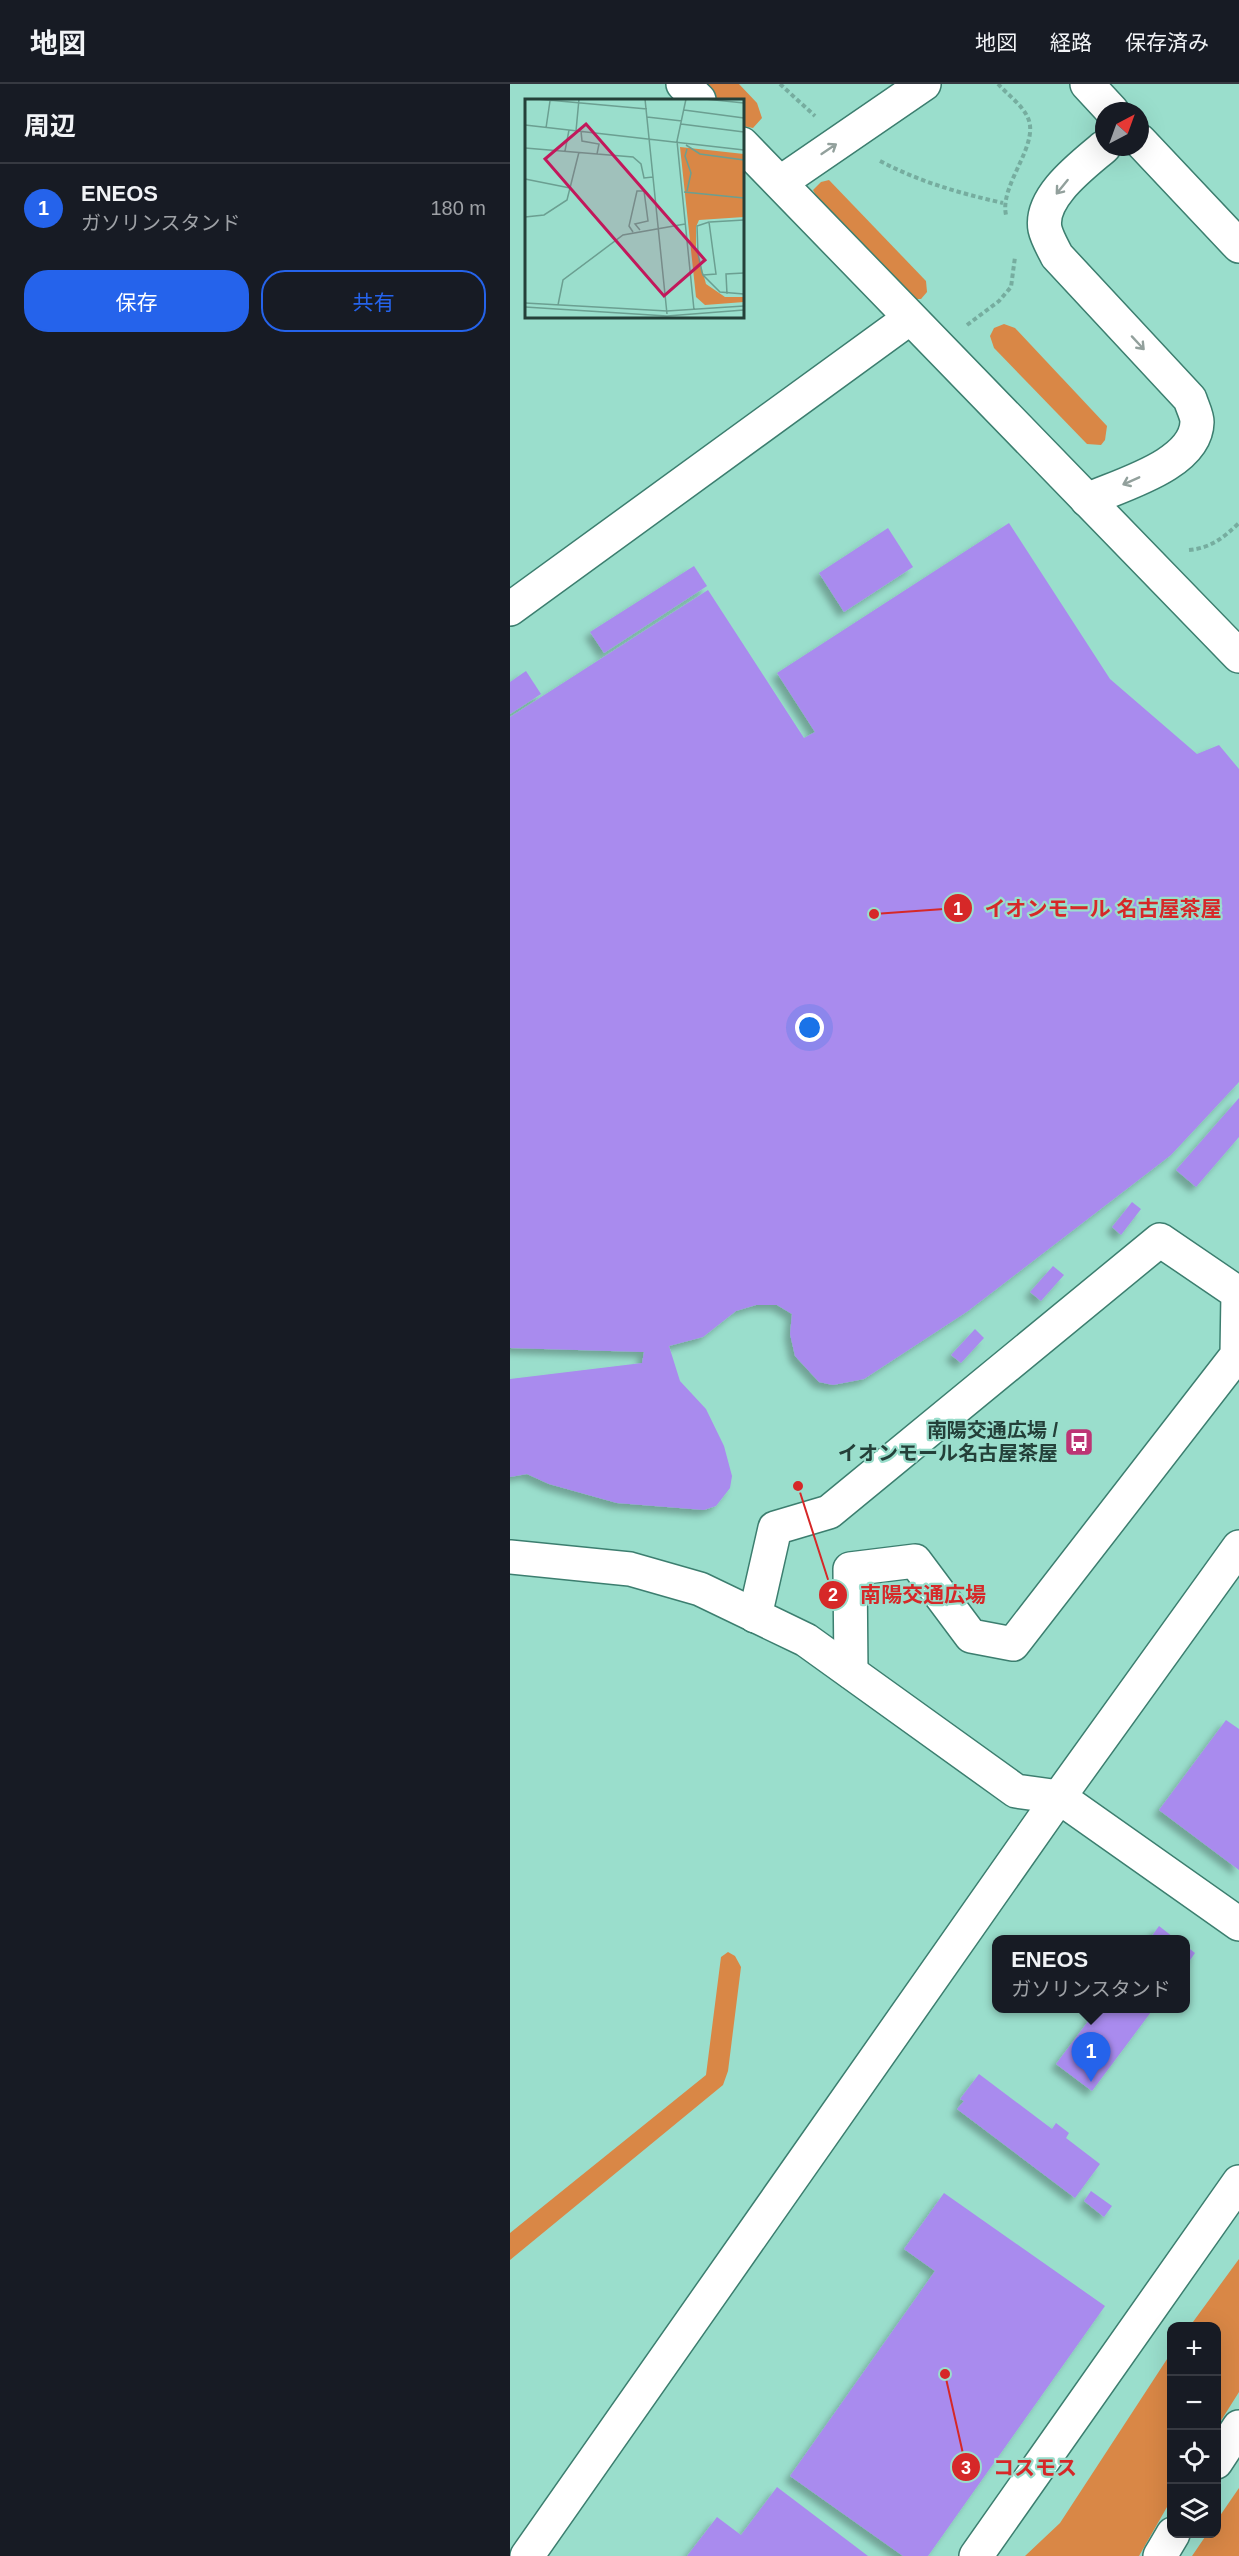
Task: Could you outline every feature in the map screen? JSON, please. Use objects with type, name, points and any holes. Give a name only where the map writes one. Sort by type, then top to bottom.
[{"type":"street","points":[[683,84],[698,99]]},
{"type":"street","points":[[781,182],[924,84]]},
{"type":"street","points":[[1087,84],[1104,102]]},
{"type":"street","points":[[744,146],[1239,657]]},
{"type":"street","points":[[1149,151],[1239,246]]},
{"type":"street","points":[[1087,500],[1173,462],[1192,442],[1197,421],[1190,399],[1057,256],[1045,228],[1051,201],[1068,179],[1095,155]]},
{"type":"street","points":[[510,609],[910,318]]},
{"type":"street","points":[[755,1616],[775,1528],[829,1512],[1160,1240],[1238,1293],[1237,1355],[1013,1644],[970,1636],[915,1561],[850,1569],[850,1672]]},
{"type":"street","points":[[527,2556],[1059,1797],[1239,1547]]},
{"type":"street","points":[[510,1557],[630,1569],[700,1589],[806,1640],[1016,1791],[1059,1797],[1239,1924]]},
{"type":"street","points":[[976,2556],[1239,2182]]},
{"type":"street","points":[[1221,2454],[1239,2427]]},
{"type":"street","points":[[1160,2556],[1171,2538]]},
{"type":"path","points":[[998,84],[1028,117],[1029,137],[1003,203],[1008,224]]},
{"type":"path","points":[[962,328],[999,301],[1011,286],[1015,256],[1013,246]]},
{"type":"path","points":[[1179,550],[1203,549],[1222,540],[1239,523]]},
{"type":"shaded area","points":[[701,84],[739,84],[757,103],[762,118],[753,128],[744,126],[744,99],[717,99]]},
{"type":"shaded area","points":[[829,180],[926,281],[927,292],[921,299],[915,299],[819,201],[813,190],[821,182]]},
{"type":"shaded area","points":[[1004,324],[1015,328],[1107,426],[1105,440],[1101,445],[1087,444],[994,348],[990,336],[994,328]]},
{"type":"shaded area","points":[[728,1952],[735,1956],[741,1967],[728,2071],[723,2085],[510,2260],[510,2233],[706,2075],[721,1957]]},
{"type":"shaded area","points":[[1239,2259],[1239,2392],[1221,2421],[1221,2322],[1193,2322]]},
{"type":"shaded area","points":[[1167,2359],[1167,2507],[1139,2556],[1025,2556],[1060,2523]]},
{"type":"shaded area","points":[[1239,2488],[1239,2556],[1192,2556],[1204,2538],[1221,2538],[1221,2514]]},
{"type":"building","points":[[1009,523],[1110,679],[1197,754],[1219,745],[1239,769],[1239,1082],[1171,1155],[968,1311],[864,1379],[833,1385],[819,1382],[795,1356],[790,1334],[792,1314],[777,1305],[756,1305],[736,1311],[703,1337],[669,1346],[680,1381],[706,1409],[724,1446],[732,1476],[730,1488],[716,1506],[704,1510],[617,1503],[549,1484],[527,1474],[510,1477],[510,1379],[642,1363],[644,1352],[510,1348],[510,717],[708,590],[804,738],[815,732],[777,673]]},
{"type":"building","points":[[888,528],[913,567],[844,612],[819,573]]},
{"type":"building","points":[[694,566],[707,586],[604,653],[590,632]]},
{"type":"building","points":[[526,671],[541,694],[510,714],[510,682]]},
{"type":"building","points":[[1239,1098],[1239,1137],[1196,1187],[1176,1170]]},
{"type":"building","points":[[1132,1202],[1141,1209],[1121,1235],[1112,1227]]},
{"type":"building","points":[[1053,1266],[1064,1275],[1041,1301],[1030,1292]]},
{"type":"building","points":[[975,1329],[984,1338],[961,1363],[951,1355]]},
{"type":"building","points":[[1226,1720],[1239,1729],[1239,1870],[1159,1810]]},
{"type":"building","points":[[1159,1926],[1171,1935],[1153,1935]]},
{"type":"building","points":[[1190,1949],[1195,1953],[1190,1960]]},
{"type":"building","points":[[1094,2013],[1150,2013],[1092,2091],[1056,2064]]},
{"type":"building","points":[[979,2074],[1052,2129],[1056,2123],[1069,2133],[1066,2138],[1100,2164],[1075,2198],[957,2109],[964,2101],[960,2099]]},
{"type":"building","points":[[1091,2191],[1112,2206],[1104,2217],[1084,2201]]},
{"type":"building","points":[[944,2193],[1105,2306],[928,2556],[903,2556],[790,2476],[935,2271],[904,2249]]},
{"type":"building","points":[[777,2487],[868,2556],[687,2556],[717,2517],[741,2535]]},
{"type":"place","name":"イオンモール 名古屋茶屋","points":[[874,914]]},
{"type":"place","name":"南陽交通広場 / イオンモール名古屋茶屋","points":[[1079,1442]]},
{"type":"place","name":"南陽交通広場","points":[[798,1486]]},
{"type":"place","name":"ENEOS","points":[[1091,2082]]},
{"type":"place","name":"コスモス","points":[[945,2374]]}]
